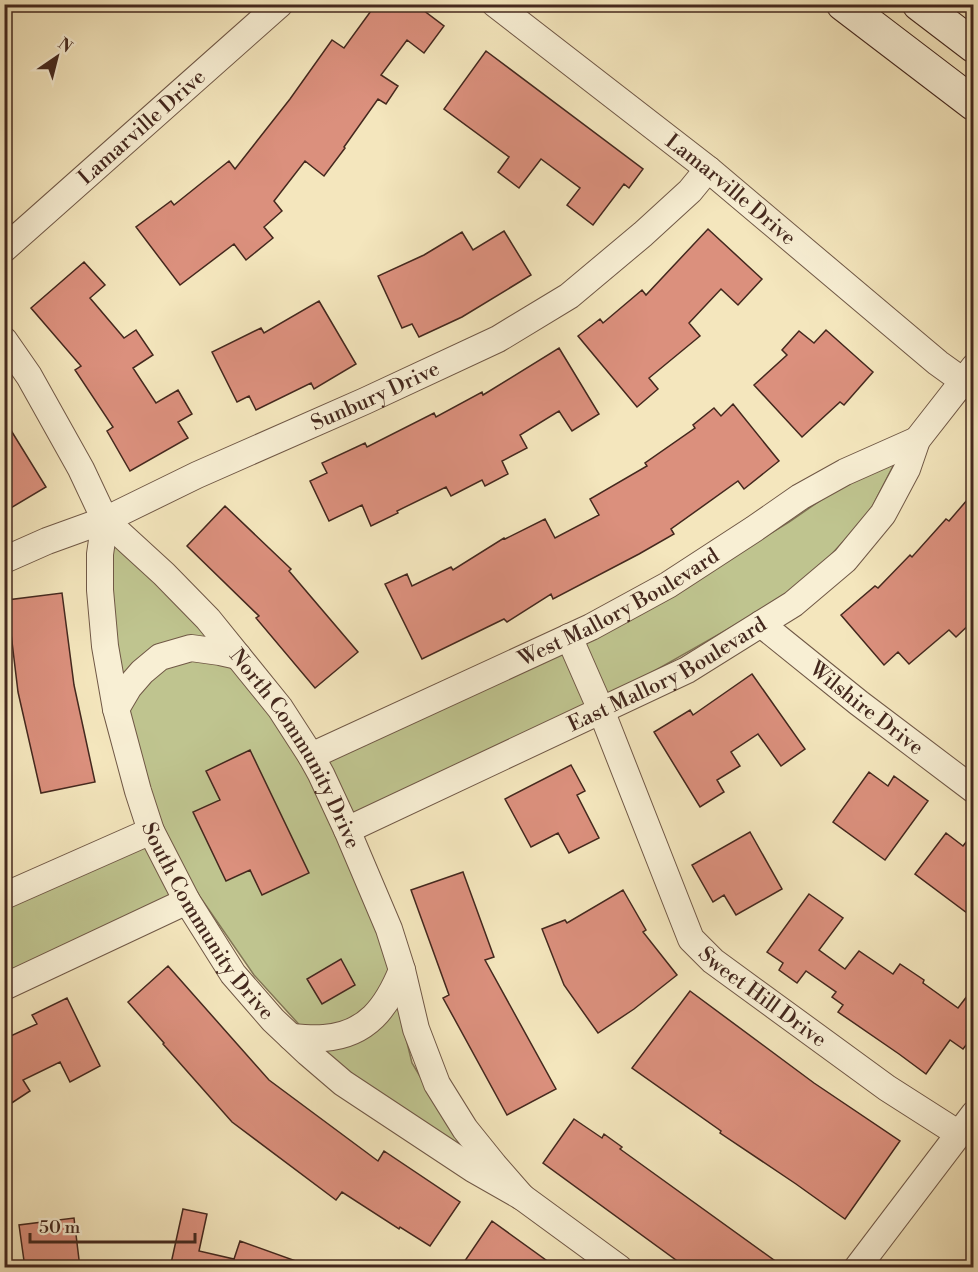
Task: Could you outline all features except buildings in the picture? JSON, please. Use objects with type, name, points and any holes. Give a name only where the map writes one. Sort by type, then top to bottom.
[{"type":"street","name":"Lamarville Drive","points":[[4,249],[280,4]]},
{"type":"street","name":"Lamarville Drive","points":[[495,4],[708,169],[938,363],[970,379]]},
{"type":"street","points":[[843,4],[974,104]]},
{"type":"street","points":[[919,4],[974,46]]},
{"type":"street","name":"Sunbury Drive","points":[[4,560],[47,541],[105,520],[197,475],[365,402],[498,339],[569,296],[644,234],[690,191],[708,169]]},
{"type":"street","name":"North Community Drive","points":[[4,340],[29,376],[75,459],[105,520],[164,574],[208,619],[280,708],[311,756],[347,830],[389,928],[416,1029],[437,1084],[465,1129],[522,1197]]},
{"type":"street","points":[[917,440],[970,379]]},
{"type":"street","name":"East Mallory Boulevard","points":[[347,830],[687,670],[793,604],[845,560],[883,514],[907,469],[917,440]]},
{"type":"street","name":"West Mallory Boulevard","points":[[311,756],[598,623],[668,585],[800,497],[845,472],[917,440]]},
{"type":"street","name":"South Community Drive","points":[[105,520],[100,554],[100,590],[105,646],[116,709],[151,831],[187,901],[233,974],[291,1037],[344,1083],[473,1169],[522,1197]]},
{"type":"street","name":"Wilshire Drive","points":[[761,624],[859,703],[974,790]]},
{"type":"street","name":"Sweet Hill Drive","points":[[569,637],[601,710],[691,939],[713,961],[887,1088],[966,1124]]},
{"type":"street","points":[[116,709],[129,687],[160,657],[191,648],[238,656]]},
{"type":"street","points":[[4,896],[151,831]]},
{"type":"street","points":[[4,987],[187,901]]},
{"type":"street","points":[[291,1037],[324,1038],[348,1034],[367,1024],[383,1007],[394,990],[402,970]]},
{"type":"street","points":[[856,1268],[966,1124]]},
{"type":"street","points":[[522,1197],[619,1268]]},
{"type":"green space","points":[[894,464],[868,515],[800,588],[584,711],[335,831],[383,945],[412,1063],[462,1147],[335,1064],[254,975],[196,891],[5,979],[4,906],[148,836],[108,628],[113,537],[206,628],[263,704],[305,766],[721,564],[840,487]]}]
